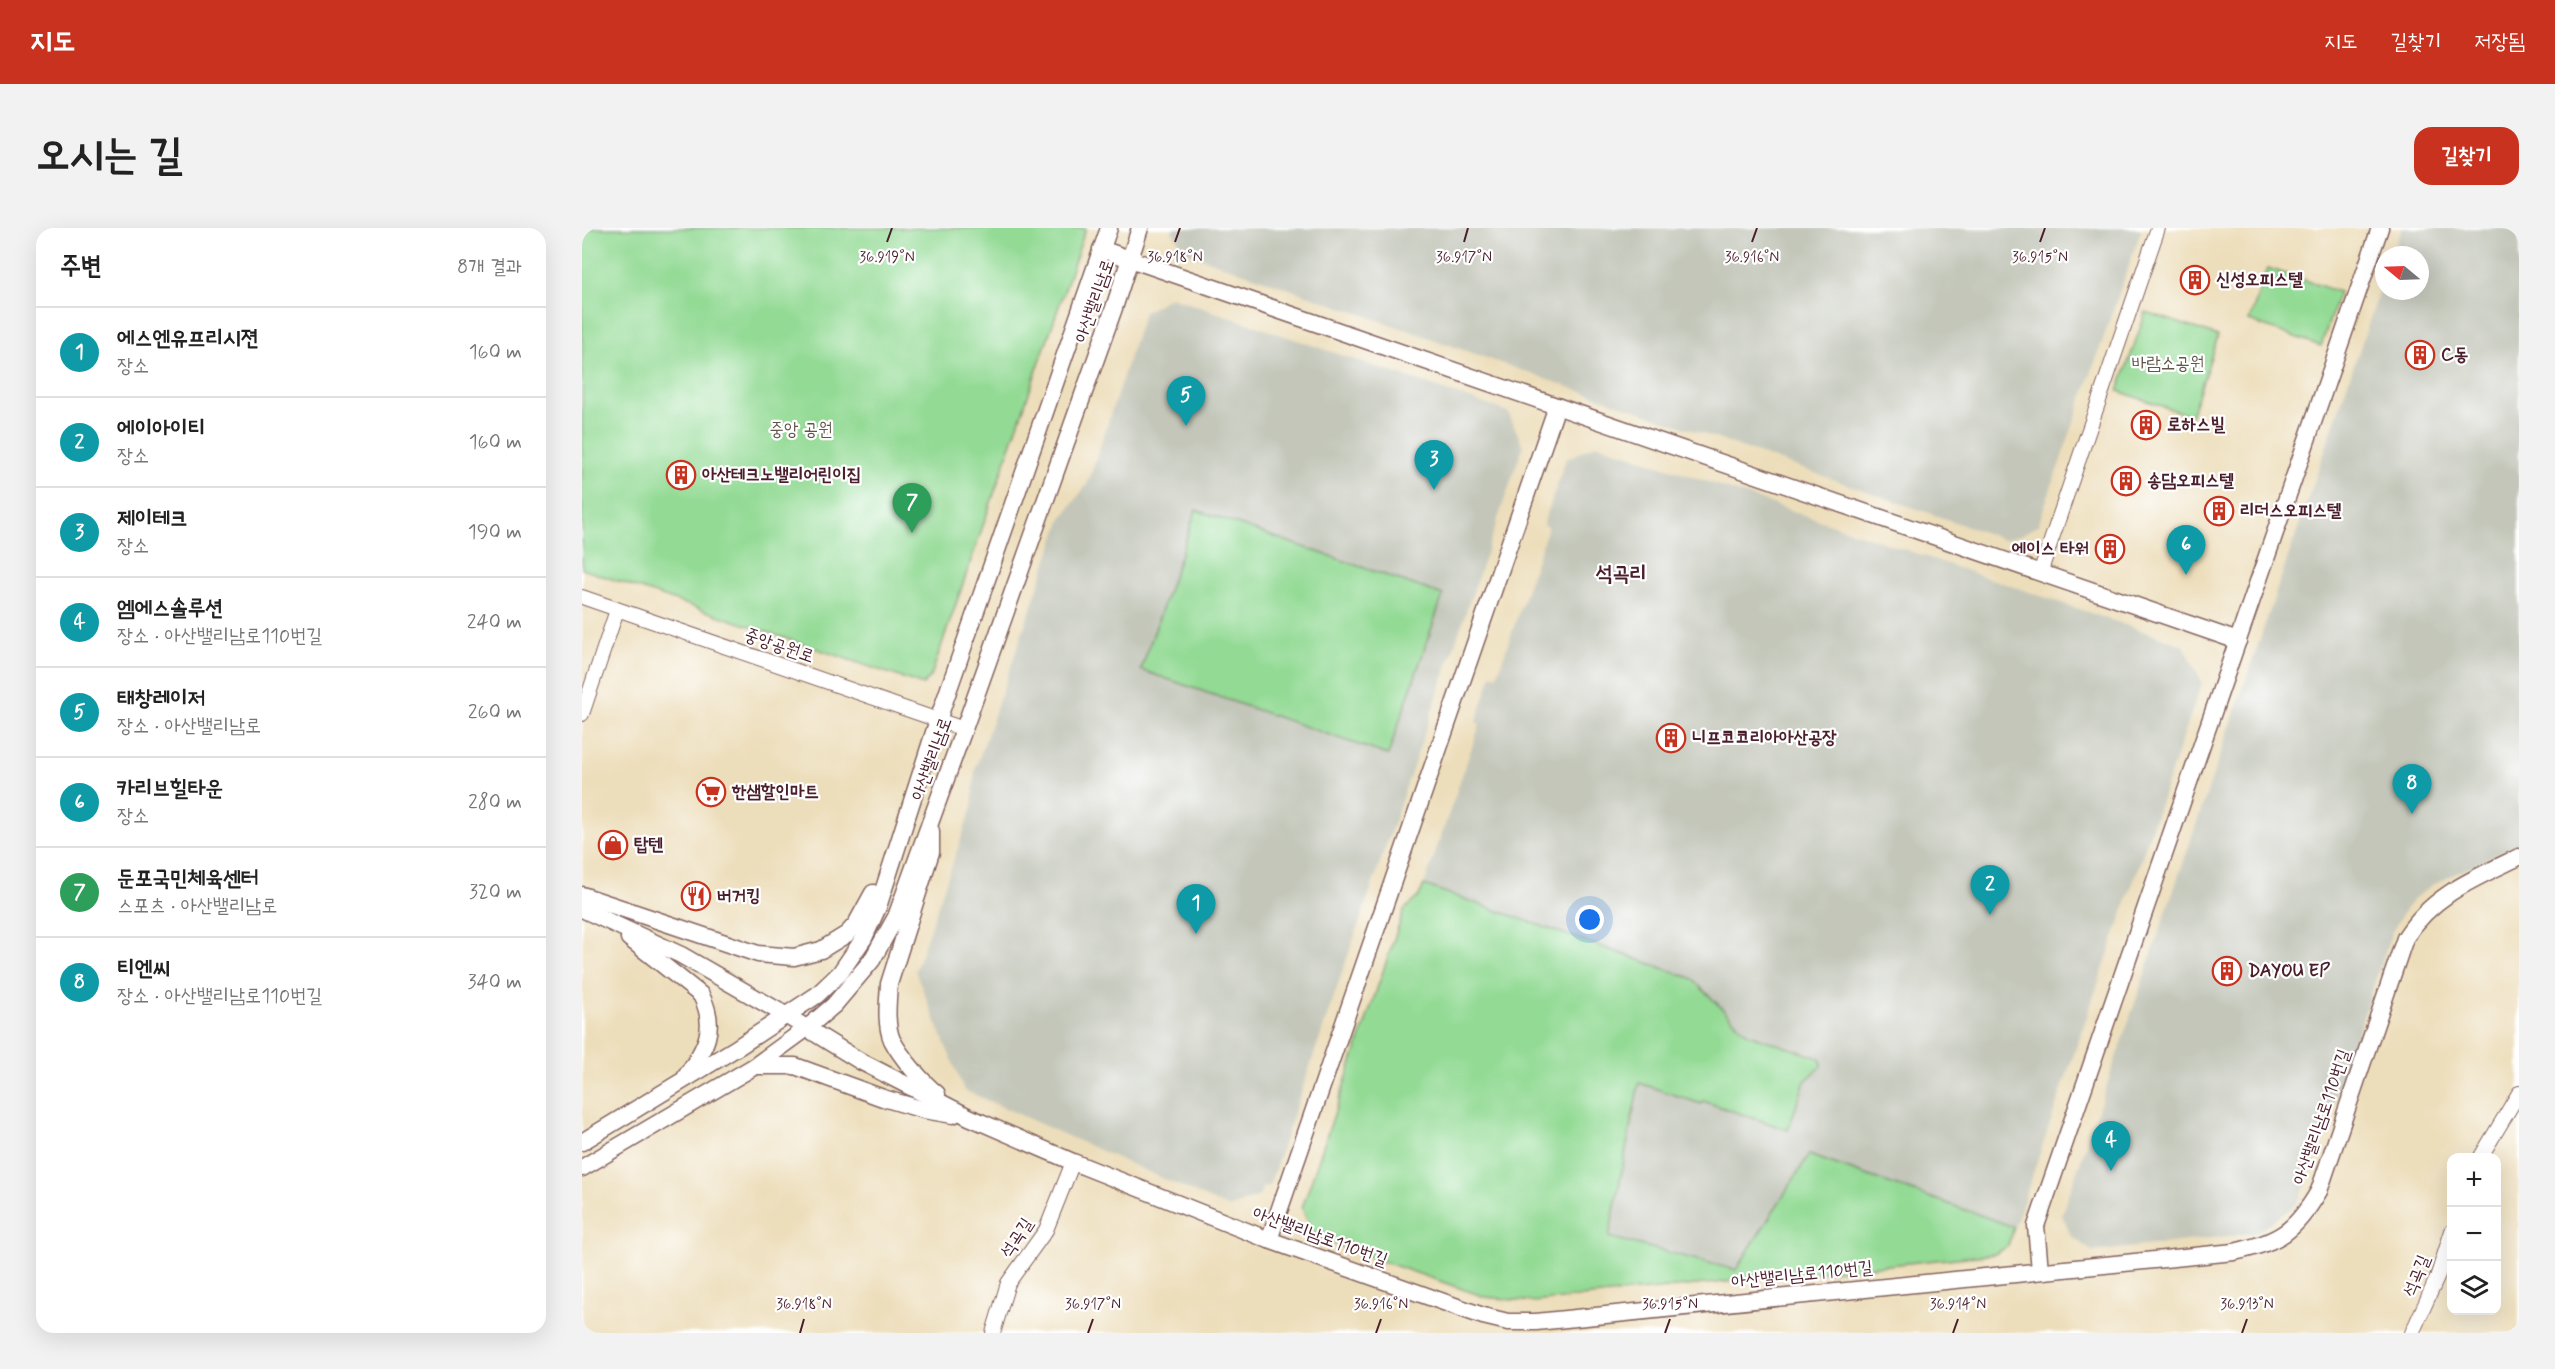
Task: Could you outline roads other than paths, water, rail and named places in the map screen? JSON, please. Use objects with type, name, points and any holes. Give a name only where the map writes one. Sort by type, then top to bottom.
[{"type":"street","name":"아산밸리남로","points":[[582,1142],[788,1016],[817,995],[853,956],[878,907],[938,720],[1108,228]]},
{"type":"street","name":"아산밸리남로","points":[[582,1168],[755,1066],[834,1005],[872,960],[896,917],[1140,228]]},
{"type":"street","points":[[2040,573],[2158,228]]},
{"type":"street","points":[[2040,1270],[2036,1226],[2380,228]]},
{"type":"street","points":[[1101,249],[2238,641]]},
{"type":"street","points":[[1269,1240],[1557,406]]},
{"type":"street","name":"중앙공원로","points":[[582,597],[964,729]]},
{"type":"street","points":[[582,714],[617,610]]},
{"type":"street","points":[[931,821],[931,852],[889,984],[887,1006],[892,1039],[924,1084],[969,1117]]},
{"type":"street","points":[[582,895],[758,954],[775,957],[805,956],[835,943],[856,924],[895,853]]},
{"type":"street","name":"아산밸리남로110번길","points":[[602,917],[681,955],[788,1016],[860,1061],[969,1117],[1073,1162],[1269,1240],[1483,1316],[1508,1322],[1536,1322],[2234,1252],[2260,1246],[2282,1236],[2306,1213],[2319,1191],[2405,938],[2415,921],[2447,892],[2519,857]]},
{"type":"street","points":[[582,909],[602,917],[701,995],[709,1019],[705,1049],[682,1081]]},
{"type":"street","points":[[755,1066],[795,1066],[924,1110],[969,1117]]},
{"type":"street","points":[[2483,1153],[2519,1093]]},
{"type":"street","name":"석곡길","points":[[993,1333],[1008,1284],[1046,1230],[1073,1162]]},
{"type":"street","name":"석곡길","points":[[2412,1333],[2437,1278],[2447,1244]]},
{"type":"place","name":"신성오피스텔","points":[[2195,280]]},
{"type":"place","name":"C동","points":[[2420,355]]},
{"type":"place","name":"로하스빌","points":[[2146,425]]},
{"type":"place","name":"태창레이저","points":[[1186,426]]},
{"type":"place","name":"아산테크노밸리어린이집","points":[[681,475]]},
{"type":"place","name":"송담오피스텔","points":[[2126,481]]},
{"type":"place","name":"제이테크","points":[[1434,490]]},
{"type":"place","name":"리더스오피스텔","points":[[2219,511]]},
{"type":"place","name":"둔포국민체육센터","points":[[912,533]]},
{"type":"place","name":"에이스 타워","points":[[2110,549]]},
{"type":"place","name":"카리브힐타운","points":[[2186,575]]},
{"type":"place","name":"니프코코리아아산공장","points":[[1671,738]]},
{"type":"place","name":"한샘할인마트","points":[[711,792]]},
{"type":"place","name":"티엔씨","points":[[2412,814]]},
{"type":"place","name":"탑텐","points":[[613,845]]},
{"type":"place","name":"버거킹","points":[[696,896]]},
{"type":"place","name":"에이아이티","points":[[1990,915]]},
{"type":"place","name":"에스엔유프리시젼","points":[[1196,934]]},
{"type":"place","name":"DAYOU EP","points":[[2227,971]]},
{"type":"place","name":"엠에스솔루션","points":[[2111,1171]]},
{"type":"district","name":"석곡리","points":[[1621,574]]},
{"type":"park label","name":"바람소공원","points":[[2168,364]]},
{"type":"park label","name":"중앙 공원","points":[[801,430]]}]
